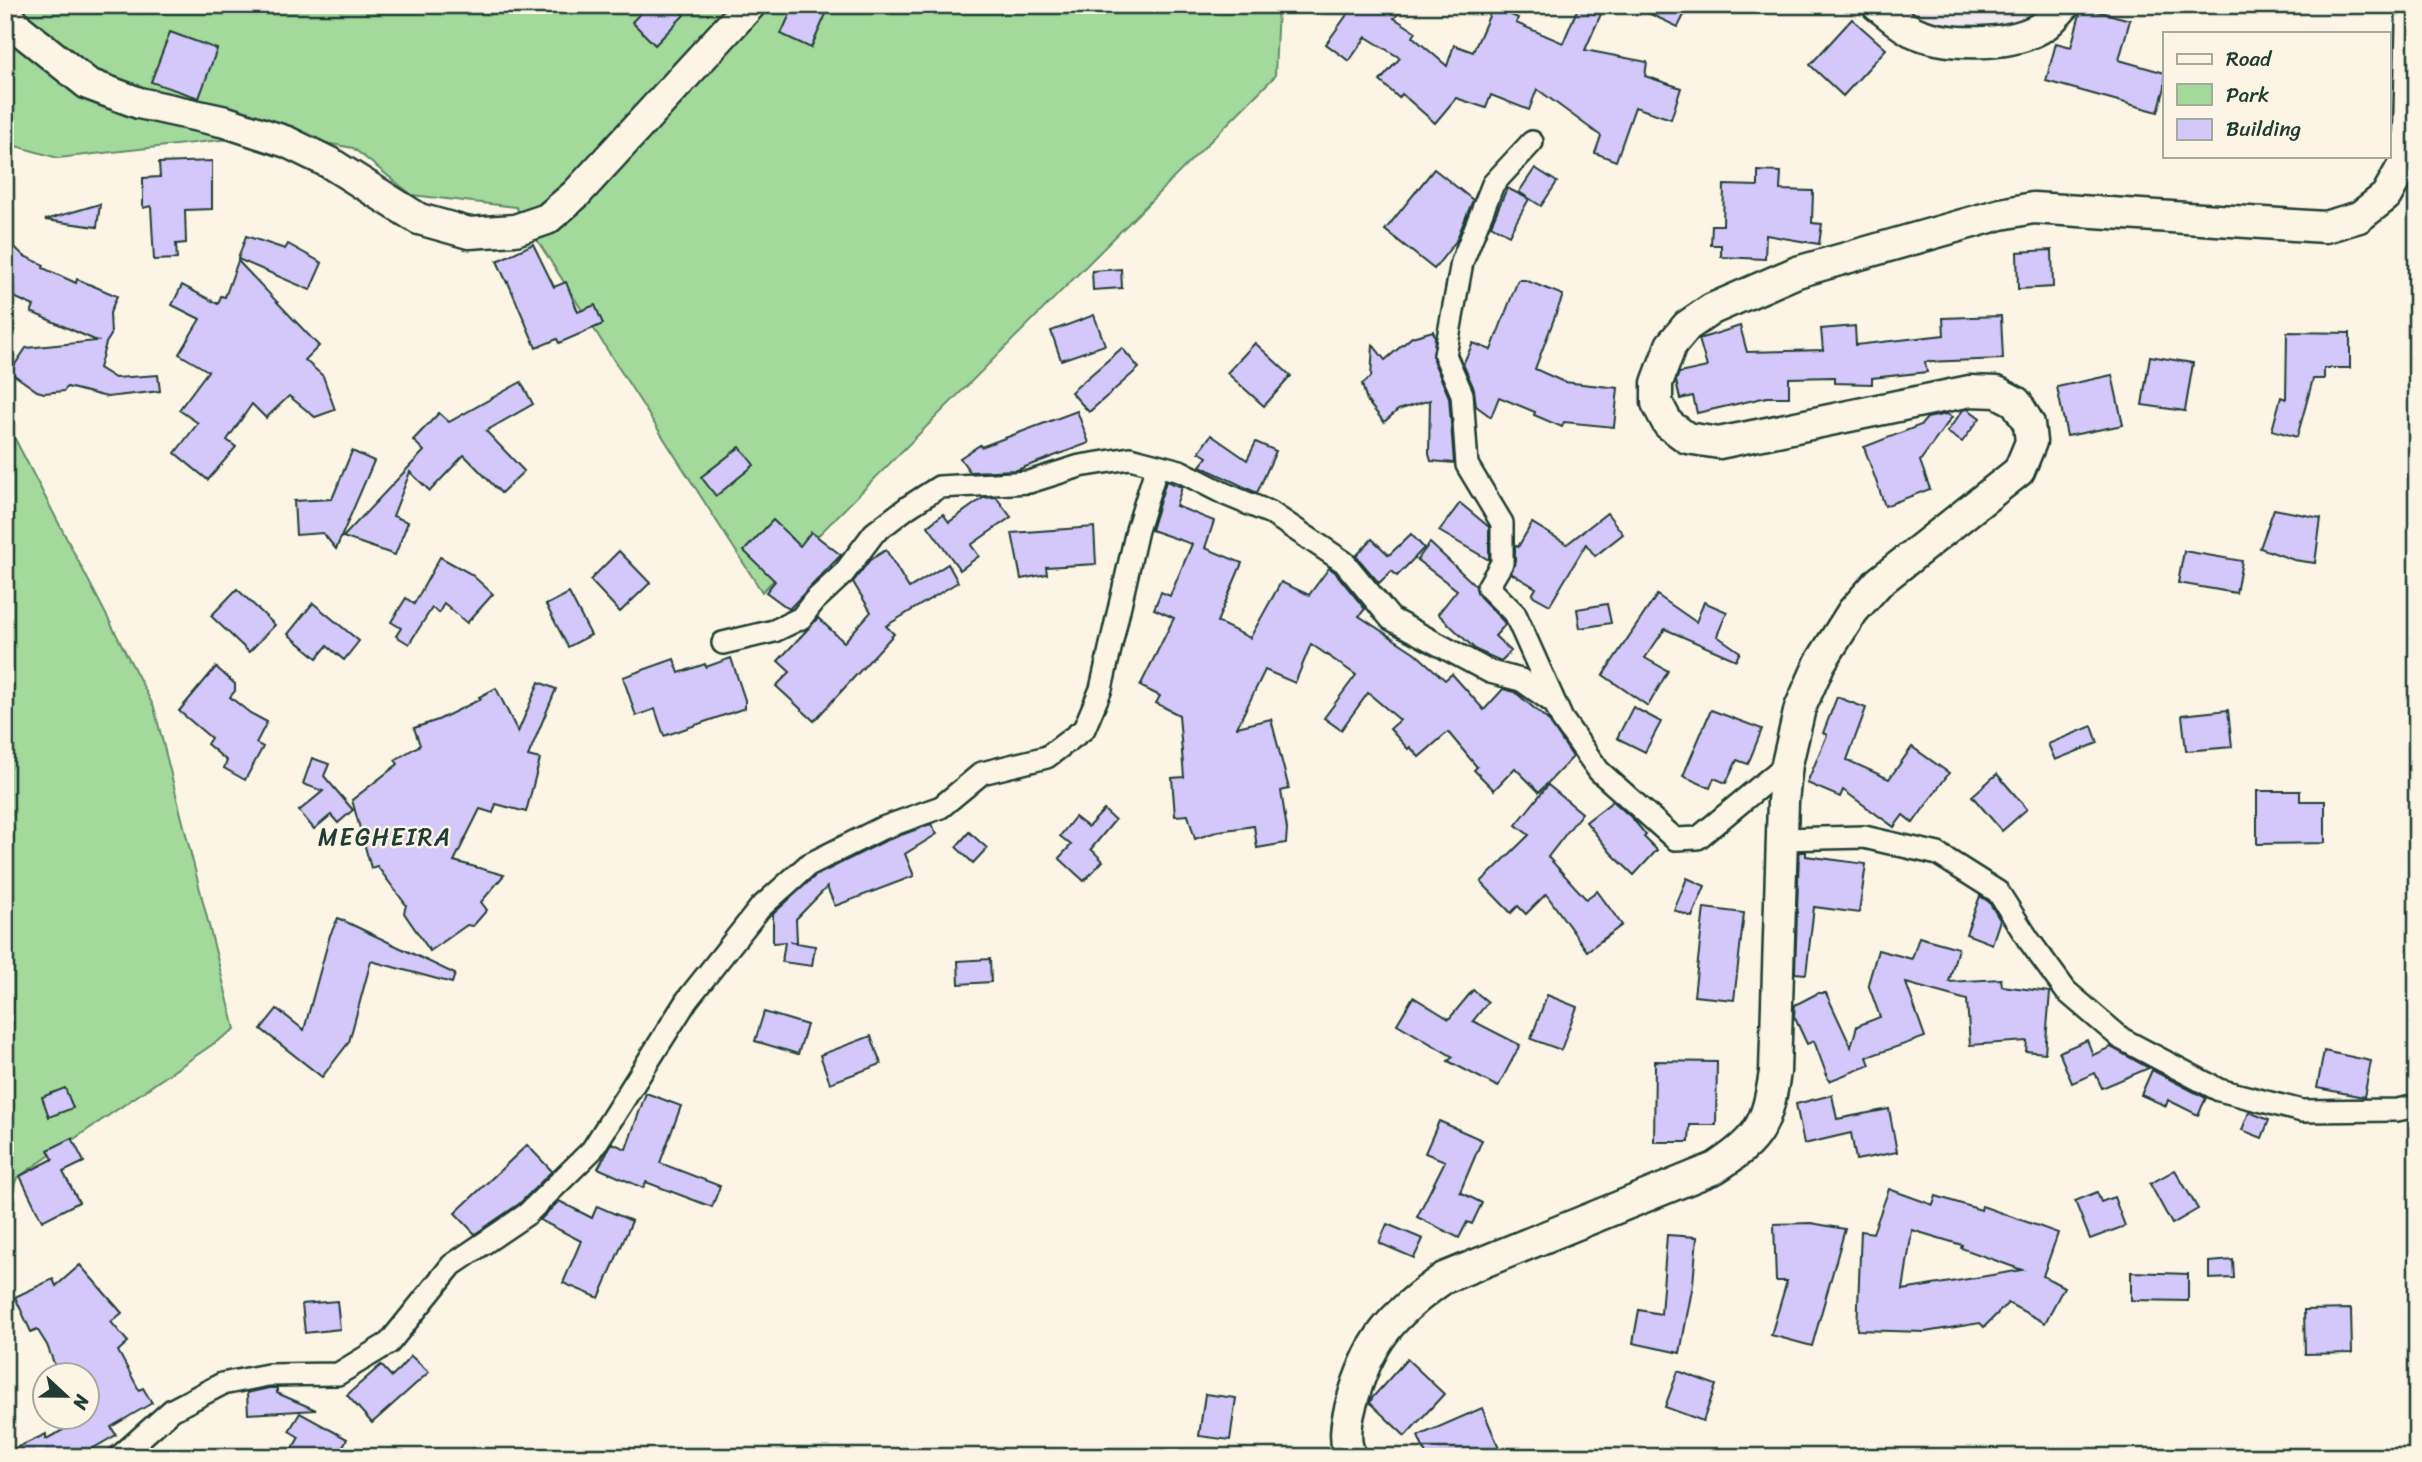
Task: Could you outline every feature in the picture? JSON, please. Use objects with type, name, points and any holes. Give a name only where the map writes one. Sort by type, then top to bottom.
[{"type":"main road","points":[[5,12],[19,29],[88,84],[139,103],[226,122],[287,142],[330,163],[419,219],[469,233],[515,230],[547,219],[576,194],[750,5]]},
{"type":"main road","points":[[1877,5],[1912,31],[1957,43],[2004,39],[2025,34],[2045,25],[2065,5]]},
{"type":"main road","points":[[1352,1457],[1349,1452],[1346,1422],[1359,1374],[1381,1335],[1410,1302],[1444,1278],[1715,1168],[1755,1138],[1770,1107],[1775,1072],[1780,839],[1787,764],[1800,708],[1820,663],[1853,611],[1879,582],[2019,471],[2031,442],[2029,424],[2016,402],[1997,392],[1970,391],[1719,443],[1687,438],[1668,424],[1657,402],[1657,383],[1671,345],[1687,326],[1712,309],[1797,272],[2001,214],[2033,208],[2325,226],[2359,218],[2386,196],[2404,163],[2409,132],[2412,5]]},
{"type":"street","points":[[1532,142],[1493,184],[1462,262],[1445,355],[1462,394],[1467,465],[1502,523],[1502,563],[1488,587],[1515,614],[1562,719],[1599,771],[1675,839],[1698,838],[1787,764]]},
{"type":"street","points":[[723,643],[774,631],[801,618],[814,601],[844,573],[874,533],[939,487],[1029,482],[1080,466],[1130,458],[1180,471],[1271,513],[1344,562],[1391,619],[1490,672],[1521,680],[1554,703]]},
{"type":"street","points":[[119,1457],[172,1410],[222,1384],[268,1375],[338,1374],[388,1343],[452,1265],[527,1214],[592,1150],[687,1000],[760,908],[808,865],[880,829],[941,807],[982,773],[1047,757],[1084,729],[1101,689],[1134,542],[1157,466]]},
{"type":"street","points":[[1780,839],[1864,836],[1938,854],[1998,892],[2028,939],[2066,990],[2122,1038],[2219,1090],[2302,1111],[2398,1110],[2417,1106]]},
{"type":"shaded area","points":[[1897,5],[2053,5],[2028,31],[1970,37],[1916,18]]},
{"type":"green space","points":[[5,5],[1278,5],[1275,76],[762,592],[516,207],[412,195],[353,148],[276,134],[58,158],[5,143]]},
{"type":"green space","points":[[5,416],[154,707],[235,1029],[17,1178],[5,1209]]},
{"type":"building","points":[[648,5],[674,5],[684,15],[655,45],[632,22]]},
{"type":"building","points":[[794,5],[830,5],[811,48],[781,34]]},
{"type":"building","points":[[1354,5],[1407,5],[1394,18],[1416,32],[1413,37],[1447,66],[1454,45],[1473,52],[1493,7],[1518,18],[1516,23],[1563,43],[1579,5],[1605,5],[1585,50],[1647,62],[1645,76],[1681,88],[1671,119],[1635,107],[1616,161],[1595,153],[1601,136],[1537,89],[1529,110],[1491,95],[1486,108],[1456,98],[1435,123],[1402,94],[1399,98],[1380,81],[1400,58],[1366,37],[1349,61],[1326,44]]},
{"type":"building","points":[[1631,5],[1689,5],[1678,27]]},
{"type":"building","points":[[2082,7],[2130,20],[2119,60],[2163,72],[2163,94],[2158,112],[2046,81],[2056,43],[2071,47]]},
{"type":"building","points":[[1852,19],[1886,49],[1843,96],[1810,65]]},
{"type":"building","points":[[170,32],[217,49],[199,98],[151,82]]},
{"type":"building","points":[[212,161],[212,209],[185,210],[186,243],[176,244],[177,259],[154,260],[151,206],[143,208],[143,178],[160,177],[159,163]]},
{"type":"building","points":[[1535,168],[1557,182],[1541,206],[1519,192]]},
{"type":"building","points":[[1434,169],[1473,200],[1456,241],[1434,269],[1385,230]]},
{"type":"building","points":[[1758,171],[1781,172],[1780,190],[1813,191],[1812,223],[1822,224],[1819,244],[1766,235],[1765,259],[1721,257],[1721,245],[1711,245],[1712,225],[1723,225],[1724,185],[1758,186]]},
{"type":"building","points":[[1507,188],[1529,199],[1509,235],[1491,225]]},
{"type":"building","points":[[100,204],[97,227],[45,220]]},
{"type":"building","points":[[246,236],[285,249],[288,244],[322,263],[310,290],[238,259]]},
{"type":"building","points":[[5,238],[24,256],[44,265],[43,268],[76,283],[77,279],[117,296],[110,313],[111,335],[99,368],[115,378],[158,375],[160,391],[107,397],[67,387],[64,391],[44,393],[10,372],[26,348],[97,341],[31,312],[34,306],[5,293]]},
{"type":"building","points":[[533,244],[554,287],[566,282],[578,312],[595,305],[603,324],[559,343],[557,339],[536,348],[497,261]]},
{"type":"building","points":[[2052,250],[2053,287],[2018,289],[2017,252]]},
{"type":"building","points":[[238,261],[319,346],[305,360],[323,376],[335,410],[315,417],[289,396],[266,418],[252,404],[227,440],[236,447],[208,480],[175,453],[198,423],[179,410],[208,371],[179,354],[200,319],[172,305],[182,285],[218,304],[221,296],[225,297]]},
{"type":"building","points":[[1121,269],[1122,288],[1093,290],[1092,271]]},
{"type":"building","points":[[1518,280],[1525,280],[1563,295],[1535,369],[1564,382],[1618,388],[1614,427],[1564,422],[1562,427],[1499,397],[1491,417],[1476,406],[1474,389],[1463,364],[1473,343],[1491,350]]},
{"type":"building","points":[[1094,315],[1105,345],[1061,360],[1051,331]]},
{"type":"building","points":[[2001,316],[2003,359],[1925,362],[1927,372],[1872,378],[1872,384],[1834,383],[1834,377],[1789,378],[1789,397],[1767,397],[1697,413],[1693,396],[1680,399],[1676,381],[1679,373],[1707,367],[1699,339],[1740,326],[1747,352],[1823,350],[1821,329],[1855,326],[1856,345],[1944,335],[1943,318]]},
{"type":"building","points":[[1433,331],[1433,360],[1449,397],[1454,463],[1431,461],[1430,400],[1398,410],[1384,422],[1367,401],[1362,384],[1371,377],[1373,345],[1385,360],[1412,337]]},
{"type":"building","points":[[2287,332],[2350,333],[2350,368],[2324,368],[2324,379],[2313,379],[2297,437],[2272,430],[2281,397],[2286,399]]},
{"type":"building","points":[[1255,343],[1291,376],[1264,406],[1227,373]]},
{"type":"building","points":[[1122,348],[1139,368],[1089,412],[1071,392]]},
{"type":"building","points":[[2150,356],[2193,363],[2185,411],[2142,405]]},
{"type":"building","points":[[2112,375],[2123,425],[2067,436],[2057,387]]},
{"type":"building","points":[[521,382],[533,404],[486,431],[524,471],[501,493],[464,455],[430,491],[410,472],[393,516],[408,522],[395,555],[343,537],[424,451],[413,440],[439,413],[449,422]]},
{"type":"building","points":[[1968,409],[1980,418],[1962,442],[1947,432],[1963,410]]},
{"type":"building","points":[[1077,411],[1089,443],[1017,470],[970,472],[960,458],[980,445],[981,447]]},
{"type":"building","points":[[1947,414],[1952,417],[1920,461],[1930,489],[1885,506],[1864,447],[1921,425],[1927,418]]},
{"type":"building","points":[[1211,435],[1247,460],[1256,442],[1276,451],[1257,493],[1200,466],[1207,457],[1199,452]]},
{"type":"building","points":[[740,447],[754,465],[716,496],[701,477]]},
{"type":"building","points":[[352,451],[374,461],[336,549],[323,533],[296,535],[294,501],[332,499]]},
{"type":"building","points":[[1166,481],[1182,487],[1176,506],[1214,521],[1205,548],[1242,563],[1217,622],[1250,638],[1281,582],[1309,595],[1329,568],[1365,609],[1359,616],[1415,653],[1445,680],[1452,674],[1484,710],[1503,689],[1515,692],[1548,720],[1573,757],[1539,792],[1515,768],[1494,790],[1474,770],[1477,767],[1448,732],[1419,757],[1410,747],[1408,749],[1390,729],[1400,720],[1368,693],[1341,730],[1324,718],[1356,675],[1311,644],[1295,683],[1265,670],[1237,727],[1271,719],[1289,789],[1281,791],[1287,829],[1286,843],[1257,848],[1254,826],[1219,831],[1195,839],[1188,815],[1175,816],[1172,778],[1184,777],[1179,715],[1156,703],[1160,696],[1140,686],[1174,618],[1154,609],[1161,592],[1170,596],[1192,544],[1151,530]]},
{"type":"building","points":[[996,497],[1011,517],[971,545],[979,556],[960,570],[928,526],[943,514],[949,522],[983,498]]},
{"type":"building","points":[[1460,503],[1489,527],[1489,560],[1439,531]]},
{"type":"building","points":[[2274,509],[2321,518],[2315,563],[2294,560],[2260,548]]},
{"type":"building","points":[[1607,513],[1623,534],[1595,556],[1586,544],[1550,605],[1532,595],[1536,588],[1511,573],[1515,563],[1515,545],[1518,547],[1532,523],[1567,544]]},
{"type":"building","points":[[773,520],[800,546],[811,532],[841,555],[789,609],[766,592],[775,581],[744,551]]},
{"type":"building","points":[[1094,527],[1096,564],[1046,567],[1047,574],[1021,579],[1012,533]]},
{"type":"building","points":[[1411,534],[1424,548],[1397,576],[1392,571],[1379,583],[1356,556],[1372,539],[1389,555]]},
{"type":"building","points":[[1430,543],[1475,585],[1479,596],[1504,622],[1505,625],[1495,636],[1511,651],[1501,661],[1476,650],[1438,614],[1457,590],[1417,560]]},
{"type":"building","points":[[886,550],[909,588],[948,564],[958,582],[886,626],[894,634],[814,721],[776,686],[790,672],[778,661],[818,618],[844,642],[871,612],[853,582],[870,560]]},
{"type":"building","points":[[619,551],[650,583],[620,612],[590,580]]},
{"type":"building","points":[[2184,551],[2242,561],[2236,593],[2178,583]]},
{"type":"building","points":[[440,557],[471,574],[493,594],[467,623],[444,603],[439,613],[432,608],[409,644],[396,636],[401,628],[391,622],[406,598],[414,604]]},
{"type":"building","points":[[237,589],[275,625],[249,652],[211,616]]},
{"type":"building","points":[[569,593],[591,635],[568,647],[546,605]]},
{"type":"building","points":[[1657,595],[1696,622],[1704,602],[1727,612],[1717,636],[1740,652],[1736,660],[1665,629],[1645,658],[1668,671],[1648,706],[1603,675]]},
{"type":"building","points":[[313,603],[359,641],[344,660],[327,646],[317,658],[288,634]]},
{"type":"building","points":[[1607,604],[1611,623],[1580,628],[1577,609]]},
{"type":"building","points":[[731,658],[745,700],[745,708],[664,736],[655,709],[636,716],[623,677],[674,659],[679,673]]},
{"type":"building","points":[[216,667],[235,684],[235,691],[230,697],[267,722],[256,743],[263,747],[245,780],[224,768],[227,761],[207,744],[211,738],[179,711]]},
{"type":"building","points":[[539,682],[556,689],[528,756],[540,759],[526,812],[496,804],[493,813],[480,809],[454,861],[504,875],[481,902],[487,910],[473,926],[467,925],[430,951],[404,913],[406,905],[377,866],[371,868],[352,800],[398,764],[395,760],[420,745],[414,728],[438,720],[481,699],[479,697],[496,688],[518,732]]},
{"type":"building","points":[[1837,697],[1866,708],[1847,760],[1889,779],[1912,747],[1949,773],[1913,823],[1903,815],[1894,827],[1843,790],[1840,797],[1807,783],[1827,735],[1823,733]]},
{"type":"building","points":[[1633,707],[1661,722],[1645,752],[1617,738]]},
{"type":"building","points":[[1711,710],[1762,729],[1748,764],[1737,760],[1726,783],[1714,778],[1710,788],[1683,776]]},
{"type":"building","points":[[2228,710],[2232,747],[2186,751],[2182,715]]},
{"type":"building","points":[[2092,726],[2098,743],[2055,760],[2048,744]]},
{"type":"building","points":[[312,758],[329,764],[324,776],[353,810],[338,823],[331,815],[314,829],[299,811],[323,791],[303,784]]},
{"type":"building","points":[[1997,774],[2027,809],[2002,831],[1972,796]]},
{"type":"building","points":[[1548,785],[1582,813],[1548,857],[1586,899],[1597,891],[1622,925],[1587,951],[1546,894],[1526,914],[1518,906],[1511,913],[1481,882],[1529,835],[1516,825]]},
{"type":"building","points":[[2257,791],[2300,791],[2300,801],[2325,801],[2325,843],[2257,844]]},
{"type":"building","points":[[1613,801],[1633,819],[1646,835],[1644,837],[1657,850],[1634,875],[1611,853],[1586,822]]},
{"type":"building","points":[[1104,810],[1115,820],[1091,849],[1103,861],[1084,881],[1059,858],[1071,845],[1060,836],[1075,817],[1088,827]]},
{"type":"building","points":[[931,824],[937,834],[905,854],[914,876],[835,906],[827,887],[796,919],[797,942],[790,942],[815,946],[812,966],[782,962],[785,942],[773,943],[773,914],[815,876],[885,841]]},
{"type":"building","points":[[969,832],[987,848],[973,863],[956,847]]},
{"type":"building","points":[[1799,852],[1806,852],[1806,856],[1866,864],[1859,913],[1814,907],[1806,974],[1795,973]]},
{"type":"building","points":[[1687,878],[1705,886],[1692,917],[1674,910]]},
{"type":"building","points":[[1980,896],[1989,902],[2000,920],[1992,944],[1966,934]]},
{"type":"building","points":[[1704,908],[1744,913],[1734,1000],[1694,996]]},
{"type":"building","points":[[338,918],[455,974],[452,983],[371,961],[349,1042],[322,1077],[261,1029],[277,1009],[304,1030],[330,935]]},
{"type":"building","points":[[1919,937],[1958,948],[1949,982],[2001,979],[2002,986],[2050,992],[2045,1053],[2026,1051],[2027,1041],[1970,1045],[1967,1000],[1906,983],[1925,1037],[1867,1057],[1870,1065],[1829,1081],[1814,1041],[1807,1044],[1794,1016],[1795,1005],[1818,993],[1826,993],[1851,1047],[1857,1026],[1880,1017],[1868,984],[1878,950],[1912,959]]},
{"type":"building","points":[[990,959],[991,982],[959,984],[958,961]]},
{"type":"building","points":[[1473,990],[1488,1002],[1473,1021],[1520,1045],[1498,1087],[1448,1061],[1453,1057],[1397,1024],[1413,997],[1449,1019]]},
{"type":"building","points":[[1547,995],[1577,1007],[1561,1050],[1531,1039]]},
{"type":"building","points":[[764,1012],[807,1025],[798,1054],[755,1041]]},
{"type":"building","points":[[871,1036],[881,1064],[830,1083],[820,1055]]},
{"type":"building","points":[[2087,1040],[2093,1055],[2111,1047],[2149,1068],[2102,1088],[2095,1073],[2072,1083],[2059,1052]]},
{"type":"building","points":[[2324,1051],[2371,1061],[2364,1097],[2317,1088]]},
{"type":"building","points":[[1655,1061],[1717,1062],[1716,1125],[1690,1125],[1689,1142],[1654,1142]]},
{"type":"building","points":[[2152,1070],[2206,1098],[2198,1115],[2168,1100],[2166,1106],[2141,1095]]},
{"type":"building","points":[[65,1088],[73,1108],[49,1117],[42,1097]]},
{"type":"building","points":[[646,1093],[681,1106],[660,1163],[720,1186],[712,1207],[646,1182],[643,1188],[598,1168],[612,1143],[626,1149]]},
{"type":"building","points":[[1832,1095],[1837,1119],[1889,1109],[1897,1152],[1856,1160],[1851,1133],[1804,1144],[1796,1104]]},
{"type":"building","points":[[2249,1112],[2269,1120],[2262,1138],[2242,1130]]},
{"type":"building","points":[[1439,1121],[1482,1140],[1460,1192],[1482,1203],[1472,1224],[1467,1222],[1459,1238],[1417,1217],[1445,1161],[1425,1153]]},
{"type":"building","points":[[72,1138],[84,1162],[63,1172],[79,1202],[42,1221],[20,1176],[53,1159],[48,1150]]},
{"type":"building","points":[[527,1145],[552,1171],[519,1204],[475,1234],[455,1213]]},
{"type":"building","points":[[2175,1170],[2198,1209],[2172,1224],[2150,1184]]},
{"type":"building","points":[[1889,1189],[1933,1205],[1936,1196],[1981,1210],[1982,1206],[2058,1233],[2043,1276],[2064,1287],[2045,1323],[2008,1303],[1984,1327],[1980,1323],[1925,1332],[1857,1330],[1861,1231],[1873,1233]],"holes":[[[1912,1230],[1962,1245],[1961,1248],[2022,1270],[1903,1290]]]},
{"type":"building","points":[[2097,1192],[2101,1202],[2114,1197],[2125,1226],[2090,1239],[2075,1201]]},
{"type":"building","points":[[559,1201],[592,1218],[597,1206],[632,1221],[599,1298],[563,1283],[581,1241],[540,1220]]},
{"type":"building","points":[[1811,1223],[1845,1229],[1812,1346],[1771,1335],[1787,1281],[1776,1281],[1774,1224]]},
{"type":"building","points":[[1387,1224],[1423,1239],[1414,1258],[1379,1243]]},
{"type":"building","points":[[1667,1235],[1697,1237],[1693,1284],[1680,1353],[1633,1343],[1639,1310],[1661,1314]]},
{"type":"building","points":[[2233,1260],[2234,1278],[2209,1279],[2209,1262]]},
{"type":"building","points":[[80,1265],[122,1313],[111,1322],[128,1342],[118,1351],[139,1390],[143,1388],[152,1403],[111,1427],[116,1435],[78,1457],[5,1457],[5,1453],[46,1434],[46,1439],[63,1430],[102,1430],[102,1360],[53,1360],[37,1329],[31,1332],[15,1297],[53,1279],[56,1286]]},
{"type":"building","points":[[2131,1272],[2188,1274],[2188,1301],[2131,1300]]},
{"type":"building","points":[[337,1301],[340,1329],[305,1333],[302,1304]]},
{"type":"building","points":[[2351,1309],[2352,1353],[2305,1354],[2304,1310]]},
{"type":"building","points":[[411,1356],[429,1372],[372,1423],[347,1395],[381,1365],[392,1377]]},
{"type":"building","points":[[1407,1359],[1444,1394],[1405,1436],[1370,1403]]},
{"type":"building","points":[[1678,1371],[1716,1385],[1703,1421],[1665,1407]]},
{"type":"building","points":[[277,1388],[277,1393],[316,1410],[248,1414],[247,1393]]},
{"type":"building","points":[[1205,1394],[1236,1398],[1230,1440],[1199,1436]]},
{"type":"building","points":[[1482,1408],[1503,1457],[1427,1457],[1418,1436]]},
{"type":"building","points":[[300,1413],[347,1439],[337,1457],[288,1457],[299,1437],[289,1431]]},
{"type":"district","name":"MEGHEIRA","points":[[385,837]]}]
